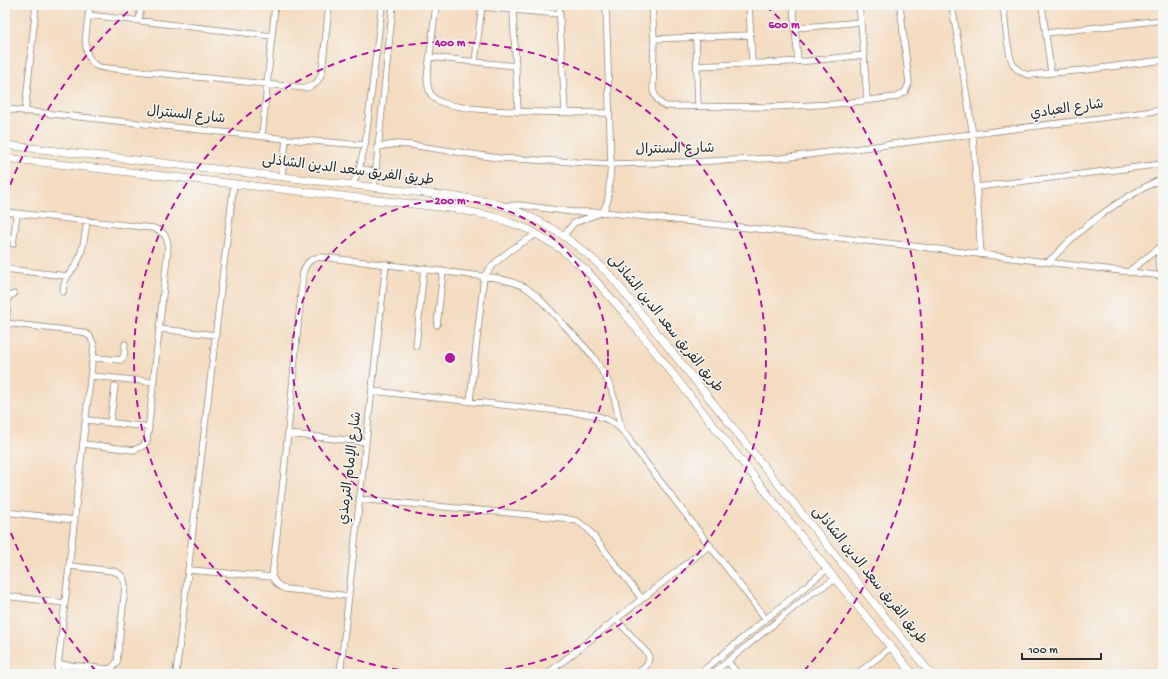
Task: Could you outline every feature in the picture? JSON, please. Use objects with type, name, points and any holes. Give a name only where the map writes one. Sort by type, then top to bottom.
[{"type":"street","points":[[25,112],[36,5]]},
{"type":"street","points":[[90,5],[85,45],[88,57],[96,66],[306,88],[314,86],[320,80],[330,5]]},
{"type":"street","points":[[139,21],[141,5]]},
{"type":"street","points":[[262,136],[275,5]]},
{"type":"street","points":[[352,184],[359,168],[365,145],[382,5]]},
{"type":"street","points":[[374,187],[392,5]]},
{"type":"street","points":[[436,5],[428,89],[434,98],[443,104],[518,112],[609,113]]},
{"type":"street","points":[[559,5],[565,112]]},
{"type":"street","points":[[563,236],[574,223],[603,212],[608,200],[611,164],[606,5]]},
{"type":"street","points":[[652,5],[654,39],[653,90],[655,98],[660,103],[665,106],[770,108],[836,104],[896,97],[905,92],[909,83],[900,5]]},
{"type":"street","points":[[749,5],[752,64]]},
{"type":"street","points":[[793,5],[798,61]]},
{"type":"street","points":[[859,5],[864,55],[866,100]]},
{"type":"street","points":[[952,5],[973,135],[981,254]]},
{"type":"street","points":[[1003,5],[1010,57],[1013,65],[1020,72],[1028,75],[1051,74],[1163,60]]},
{"type":"street","points":[[1042,5],[1051,74]]},
{"type":"street","points":[[1162,5],[1163,13]]},
{"type":"street","points":[[475,62],[482,6],[560,14]]},
{"type":"street","points":[[513,10],[518,112]]},
{"type":"street","points":[[88,15],[272,36]]},
{"type":"street","points":[[1046,33],[1163,20]]},
{"type":"street","points":[[795,28],[861,22]]},
{"type":"street","points":[[654,39],[750,35]]},
{"type":"street","points":[[696,37],[698,106]]},
{"type":"street","points":[[697,66],[798,61],[864,55]]},
{"type":"street","points":[[430,57],[516,66]]},
{"type":"street","name":"شارع السنترال","points":[[5,109],[286,139],[365,145]]},
{"type":"street","name":"شارع العبادي","points":[[973,135],[1163,110]]},
{"type":"street","name":"شارع السنترال","points":[[377,147],[396,144],[411,145],[498,158],[611,164],[782,158],[973,135]]},
{"type":"street","points":[[282,176],[286,139]]},
{"type":"street","name":"طريق الفريق سعد الدين الشاذلى","points":[[5,145],[352,184],[479,200],[505,206],[537,220],[583,250],[611,276],[931,674]]},
{"type":"street","points":[[102,169],[107,168],[110,164],[107,156]]},
{"type":"street","name":"طريق الفريق سعد الدين الشاذلى","points":[[5,158],[457,209],[489,215],[514,223],[537,234],[561,249],[588,272],[626,315],[827,570],[836,579],[912,674]]},
{"type":"street","points":[[127,172],[121,169],[121,164],[124,160],[130,159]]},
{"type":"street","points":[[977,187],[1163,164]]},
{"type":"street","points":[[359,168],[375,171]]},
{"type":"street","points":[[1048,262],[1077,233],[1109,208],[1144,187],[1163,178]]},
{"type":"street","points":[[176,674],[234,184]]},
{"type":"street","points":[[398,202],[405,197],[401,190]]},
{"type":"street","points":[[423,205],[418,201],[418,197],[421,194],[426,193]]},
{"type":"street","points":[[505,206],[519,205],[573,212],[603,212],[1163,275],[1158,258],[1162,246]]},
{"type":"street","points":[[5,212],[153,228],[158,229],[166,236],[168,245],[154,382],[145,444],[137,450],[84,444]]},
{"type":"street","points":[[13,244],[17,213]]},
{"type":"street","points":[[64,292],[66,276],[78,261],[81,254],[87,220]]},
{"type":"street","points":[[470,401],[484,276],[488,270],[503,256],[519,244],[537,234]]},
{"type":"street","points":[[1128,272],[1162,246]]},
{"type":"street","points":[[349,596],[286,589],[275,583],[272,577],[305,266],[315,257],[424,268],[484,276],[512,282],[525,287],[537,296],[593,356],[611,388],[621,428]]},
{"type":"street","name":"شارع الإمام الترمذي","points":[[340,673],[386,264]]},
{"type":"street","points":[[416,346],[424,268]]},
{"type":"street","points":[[5,269],[66,276]]},
{"type":"street","points":[[437,325],[443,271]]},
{"type":"street","points":[[14,294],[8,298],[5,323],[78,331],[86,333],[90,336],[94,345],[92,376],[57,674]]},
{"type":"street","points":[[159,329],[216,335]]},
{"type":"street","points":[[94,358],[121,360],[124,356],[125,344]]},
{"type":"street","points":[[669,369],[675,372],[681,366],[681,363]]},
{"type":"street","points":[[92,376],[154,382]]},
{"type":"street","points":[[683,388],[684,382],[694,380]]},
{"type":"street","points":[[110,422],[115,386]]},
{"type":"street","points":[[372,391],[588,414],[601,416],[612,421],[621,428],[766,619]]},
{"type":"street","points":[[86,420],[148,427]]},
{"type":"street","points":[[288,434],[366,442]]},
{"type":"street","points":[[359,499],[570,519],[577,521],[588,529],[642,599]]},
{"type":"street","points":[[5,512],[75,520]]},
{"type":"street","points":[[547,674],[710,545]]},
{"type":"street","points":[[58,664],[107,669],[112,668],[116,662],[125,587],[124,578],[118,572],[114,571],[70,566]]},
{"type":"street","points":[[189,570],[272,577]]},
{"type":"street","points":[[699,674],[827,570]]},
{"type":"street","points":[[712,674],[812,593],[836,579]]},
{"type":"street","points":[[806,586],[812,593]]},
{"type":"street","points":[[5,596],[65,603]]},
{"type":"street","points":[[616,619],[648,654],[649,658],[647,665],[636,674]]},
{"type":"street","points":[[744,637],[750,644]]},
{"type":"street","points":[[857,674],[891,647]]},
{"type":"street","points":[[728,662],[738,674]]},
{"type":"street","points":[[340,673],[352,674]]}]
